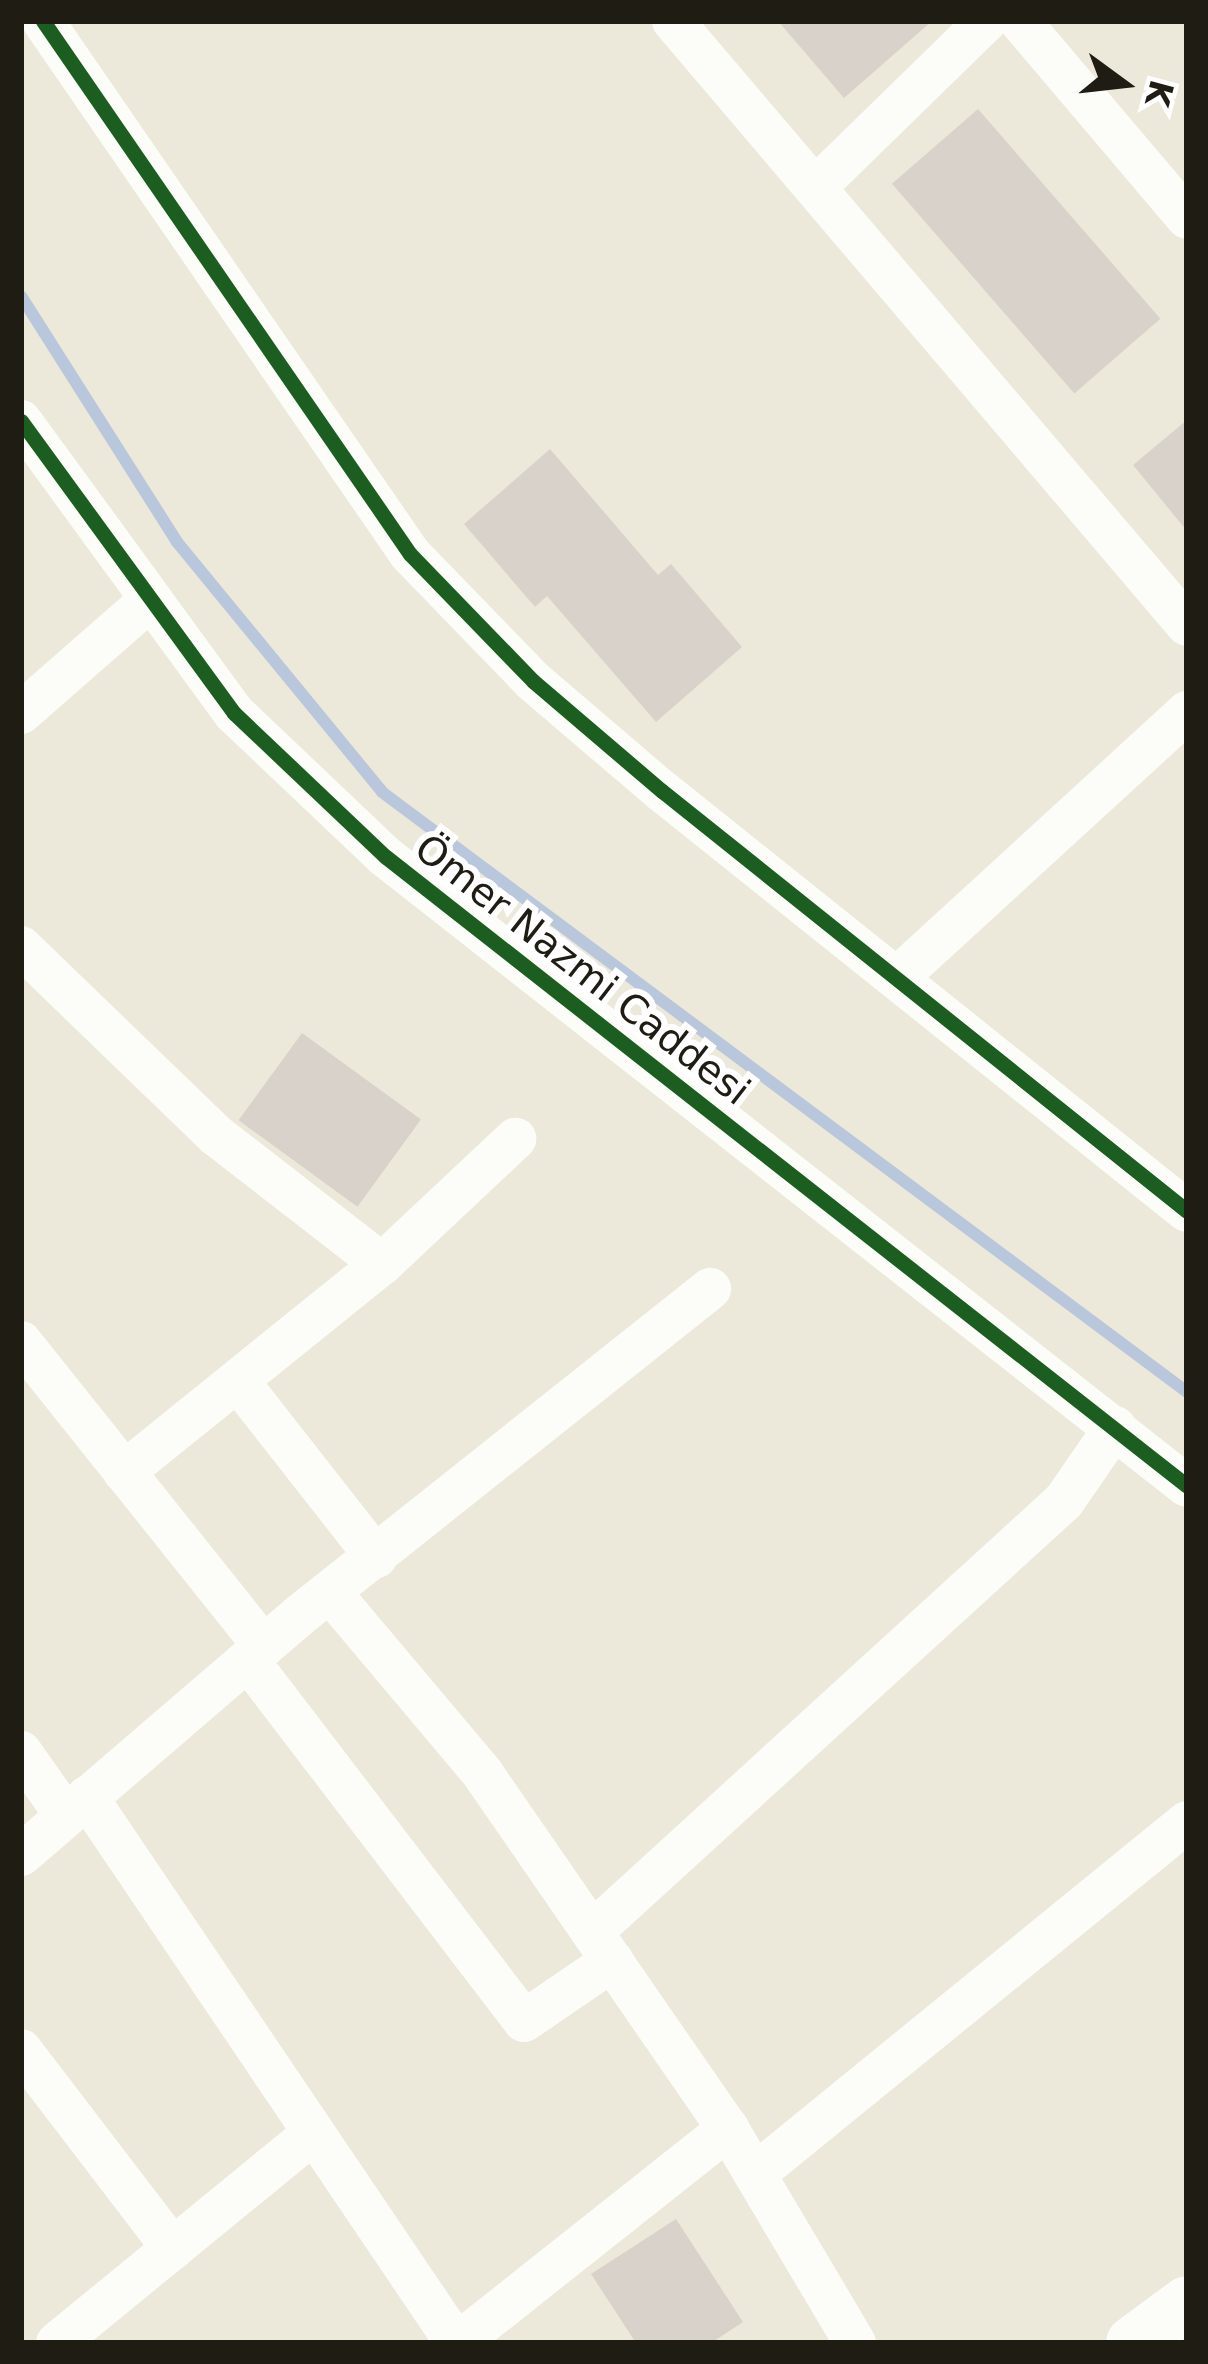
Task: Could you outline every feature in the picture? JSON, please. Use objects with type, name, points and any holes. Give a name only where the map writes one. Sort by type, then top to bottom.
[{"type":"street","points":[[673,21],[1187,625]]},
{"type":"street","points":[[816,187],[986,21]]},
{"type":"street","points":[[1020,21],[1187,218]]},
{"type":"street","points":[[62,28],[410,554],[533,681],[1187,1211]]},
{"type":"street","name":"Ömer Nazmi Caddesi","points":[[21,421],[234,712],[386,857],[1187,1486]]},
{"type":"street","points":[[21,713],[149,601]]},
{"type":"street","points":[[899,976],[1187,712]]},
{"type":"street","points":[[21,947],[217,1136],[382,1264]]},
{"type":"street","points":[[124,1472],[382,1264],[515,1139]]},
{"type":"street","points":[[21,1855],[330,1592],[710,1289]]},
{"type":"street","points":[[21,1343],[124,1472],[524,2021],[1064,1501],[1115,1427]]},
{"type":"street","points":[[238,1381],[376,1557]]},
{"type":"street","points":[[330,1592],[483,1774],[728,2129],[855,2343]]},
{"type":"street","points":[[21,1752],[77,1807],[314,2133],[457,2343],[728,2129]]},
{"type":"street","points":[[755,2174],[1187,1822]]},
{"type":"street","points":[[21,2050],[172,2248]]},
{"type":"street","points":[[57,2343],[314,2133]]},
{"type":"street","points":[[1133,2343],[1187,2303]]},
{"type":"building","points":[[778,21],[932,21],[844,98]]},
{"type":"building","points":[[978,109],[1160,319],[1074,394],[892,184]]},
{"type":"building","points":[[1187,420],[1187,531],[1133,465]]},
{"type":"building","points":[[550,449],[658,575],[671,564],[742,647],[656,722],[547,596],[535,607],[464,524]]},
{"type":"building","points":[[302,1033],[421,1119],[357,1207],[239,1120]]},
{"type":"building","points":[[676,2219],[743,2322],[711,2343],[636,2343],[591,2274]]},
{"type":"waterway","points":[[21,296],[177,542],[382,792],[1187,1392]]},
{"type":"cycle path","points":[[43,21],[410,554],[533,681],[662,791],[1187,1211]]},
{"type":"cycle path","points":[[21,421],[234,713],[386,857],[1187,1486]]}]
